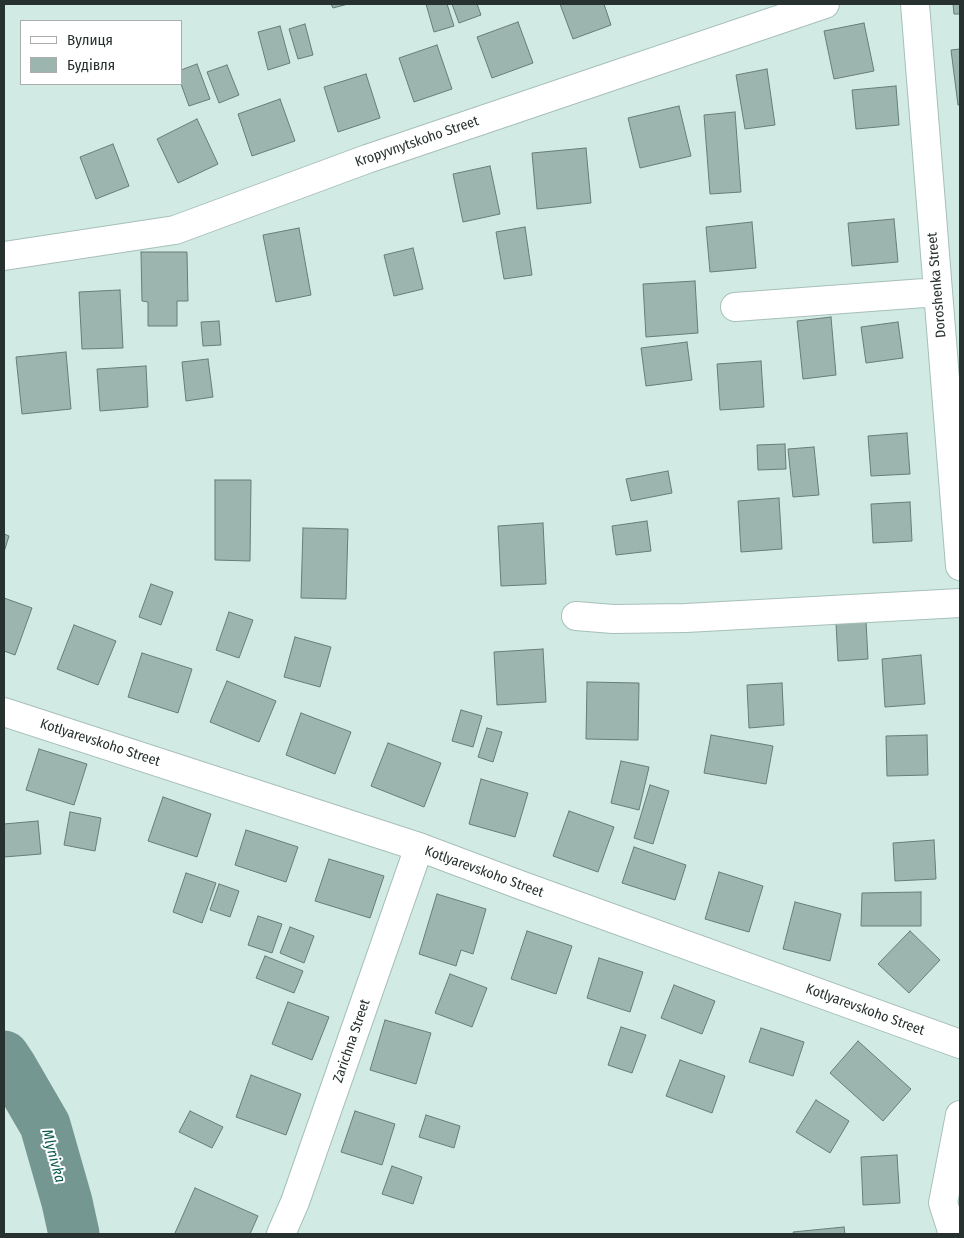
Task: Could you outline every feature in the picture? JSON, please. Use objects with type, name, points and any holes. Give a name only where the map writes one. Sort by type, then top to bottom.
[{"type":"street","name":"Kropyvnytskoho Street","points":[[4,256],[175,230],[366,159],[825,4]]},
{"type":"street","name":"Doroshenka Street","points":[[915,4],[960,566]]},
{"type":"street","points":[[735,307],[938,292]]},
{"type":"street","points":[[576,616],[614,619],[686,618],[960,603]]},
{"type":"street","name":"Kotlyarevskoho Street","points":[[4,712],[419,848],[960,1044]]},
{"type":"street","name":"Zarichna Street","points":[[281,1234],[295,1202],[419,848]]},
{"type":"street","points":[[953,1234],[943,1203],[960,1115]]},
{"type":"building","points":[[331,4],[348,4],[333,8]]},
{"type":"building","points":[[426,4],[447,4],[454,26],[434,32]]},
{"type":"building","points":[[452,4],[477,4],[481,15],[459,23]]},
{"type":"building","points":[[560,4],[604,4],[611,25],[573,39]]},
{"type":"building","points":[[953,4],[960,4],[960,14],[954,14]]},
{"type":"building","points":[[518,22],[533,63],[492,78],[477,37]]},
{"type":"building","points":[[864,23],[874,71],[834,79],[824,31]]},
{"type":"building","points":[[305,24],[313,55],[298,59],[289,29]]},
{"type":"building","points":[[280,26],[290,63],[268,70],[258,32]]},
{"type":"building","points":[[437,45],[452,89],[414,102],[399,58]]},
{"type":"building","points":[[960,49],[960,105],[958,105],[951,50]]},
{"type":"building","points":[[197,64],[210,99],[189,106],[181,85],[182,70]]},
{"type":"building","points":[[227,65],[239,95],[219,103],[207,72]]},
{"type":"building","points":[[767,69],[775,125],[745,129],[736,75]]},
{"type":"building","points":[[366,74],[380,118],[338,132],[324,87]]},
{"type":"building","points":[[896,86],[899,125],[856,129],[852,90]]},
{"type":"building","points":[[280,99],[295,141],[252,156],[238,114]]},
{"type":"building","points":[[679,106],[691,156],[640,168],[628,118]]},
{"type":"building","points":[[735,112],[741,192],[710,194],[704,115]]},
{"type":"building","points":[[197,119],[218,164],[178,183],[157,139]]},
{"type":"building","points":[[113,144],[129,186],[96,199],[80,157]]},
{"type":"building","points":[[586,148],[591,203],[537,209],[532,153]]},
{"type":"building","points":[[490,166],[500,214],[463,222],[453,174]]},
{"type":"building","points":[[894,219],[898,262],[852,266],[848,223]]},
{"type":"building","points":[[752,222],[756,268],[710,272],[706,227]]},
{"type":"building","points":[[525,227],[532,275],[504,279],[496,232]]},
{"type":"building","points":[[299,228],[311,295],[276,302],[263,235]]},
{"type":"building","points":[[413,248],[423,289],[394,296],[384,255]]},
{"type":"building","points":[[141,252],[187,252],[188,301],[177,301],[177,326],[148,326],[148,302],[142,301]]},
{"type":"building","points":[[695,281],[698,333],[646,337],[643,284]]},
{"type":"building","points":[[120,290],[123,348],[82,349],[79,292]]},
{"type":"building","points":[[831,317],[836,375],[803,379],[797,321]]},
{"type":"building","points":[[219,321],[221,345],[203,346],[201,322]]},
{"type":"building","points":[[898,322],[903,358],[866,363],[861,327]]},
{"type":"building","points":[[687,342],[692,380],[646,386],[641,348]]},
{"type":"building","points":[[66,352],[71,409],[22,414],[16,357]]},
{"type":"building","points":[[208,359],[213,397],[186,401],[182,362]]},
{"type":"building","points":[[761,361],[764,407],[720,410],[717,364]]},
{"type":"building","points":[[146,366],[148,407],[100,411],[97,369]]},
{"type":"building","points":[[907,433],[910,474],[871,476],[868,436]]},
{"type":"building","points":[[785,444],[786,469],[758,470],[757,445]]},
{"type":"building","points":[[814,447],[819,495],[793,497],[788,449]]},
{"type":"building","points":[[668,471],[672,493],[631,501],[626,479]]},
{"type":"building","points":[[215,480],[251,480],[250,561],[215,560]]},
{"type":"building","points":[[779,498],[782,549],[741,552],[738,501]]},
{"type":"building","points":[[910,502],[912,541],[873,543],[871,504]]},
{"type":"building","points":[[647,521],[651,551],[616,555],[612,526]]},
{"type":"building","points":[[543,523],[546,584],[501,586],[498,526]]},
{"type":"building","points":[[303,528],[348,529],[346,599],[301,598]]},
{"type":"building","points":[[4,534],[9,536],[4,552]]},
{"type":"building","points":[[151,584],[173,592],[161,625],[139,617]]},
{"type":"building","points":[[4,598],[32,608],[15,655],[4,651]]},
{"type":"building","points":[[229,612],[253,620],[239,658],[216,650]]},
{"type":"building","points":[[866,621],[868,659],[838,661],[836,623]]},
{"type":"building","points":[[74,625],[116,641],[98,685],[57,669]]},
{"type":"building","points":[[295,637],[331,647],[320,687],[284,677]]},
{"type":"building","points":[[543,649],[546,702],[497,705],[494,652]]},
{"type":"building","points":[[142,653],[192,669],[178,713],[128,697]]},
{"type":"building","points":[[921,655],[925,704],[885,707],[882,659]]},
{"type":"building","points":[[227,681],[276,701],[259,742],[210,722]]},
{"type":"building","points":[[587,682],[639,683],[638,740],[586,739]]},
{"type":"building","points":[[782,683],[784,725],[749,728],[747,685]]},
{"type":"building","points":[[461,710],[482,716],[473,747],[452,741]]},
{"type":"building","points":[[301,713],[351,732],[335,774],[286,755]]},
{"type":"building","points":[[487,728],[502,732],[493,762],[478,757]]},
{"type":"building","points":[[711,735],[773,746],[766,784],[704,773]]},
{"type":"building","points":[[927,735],[928,775],[887,776],[886,736]]},
{"type":"building","points":[[388,743],[441,763],[424,807],[371,786]]},
{"type":"building","points":[[39,749],[87,764],[74,805],[26,790]]},
{"type":"building","points":[[621,761],[649,767],[639,810],[611,803]]},
{"type":"building","points":[[481,779],[528,793],[515,837],[469,824]]},
{"type":"building","points":[[650,785],[669,791],[653,844],[634,838]]},
{"type":"building","points":[[163,797],[211,814],[197,857],[148,841]]},
{"type":"building","points":[[569,811],[614,827],[598,872],[553,856]]},
{"type":"building","points":[[70,812],[101,818],[95,851],[64,845]]},
{"type":"building","points":[[38,821],[41,854],[4,857],[4,824]]},
{"type":"building","points":[[246,830],[298,847],[286,882],[235,865]]},
{"type":"building","points":[[934,840],[936,879],[895,881],[893,843]]},
{"type":"building","points":[[634,847],[686,865],[675,900],[622,883]]},
{"type":"building","points":[[329,859],[384,876],[370,918],[315,901]]},
{"type":"building","points":[[719,872],[763,886],[749,932],[705,919]]},
{"type":"building","points":[[186,873],[216,883],[202,923],[173,912]]},
{"type":"building","points":[[219,884],[239,891],[230,917],[210,910]]},
{"type":"building","points":[[921,892],[921,926],[861,926],[862,893]]},
{"type":"building","points":[[437,894],[486,909],[473,954],[461,950],[456,966],[419,954]]},
{"type":"building","points":[[795,902],[841,914],[830,961],[783,949]]},
{"type":"building","points":[[258,916],[282,924],[272,953],[248,945]]},
{"type":"building","points":[[290,927],[314,936],[304,963],[280,953]]},
{"type":"building","points":[[527,931],[572,946],[556,994],[511,979]]},
{"type":"building","points":[[910,931],[940,960],[909,993],[878,964]]},
{"type":"building","points":[[265,956],[303,971],[294,993],[256,978]]},
{"type":"building","points":[[599,958],[643,972],[630,1012],[587,998]]},
{"type":"building","points":[[450,974],[487,988],[472,1027],[435,1013]]},
{"type":"building","points":[[674,985],[715,1001],[702,1034],[661,1018]]},
{"type":"building","points":[[288,1002],[329,1017],[312,1060],[272,1044]]},
{"type":"building","points":[[385,1020],[431,1033],[416,1084],[370,1070]]},
{"type":"building","points":[[621,1027],[646,1035],[632,1073],[608,1065]]},
{"type":"building","points":[[761,1028],[804,1042],[793,1076],[749,1062]]},
{"type":"building","points":[[858,1041],[911,1089],[883,1121],[830,1073]]},
{"type":"building","points":[[680,1060],[725,1076],[712,1113],[666,1096]]},
{"type":"building","points":[[251,1075],[301,1094],[286,1135],[236,1117]]},
{"type":"building","points":[[816,1100],[849,1121],[830,1153],[796,1132]]},
{"type":"building","points":[[190,1111],[223,1127],[212,1148],[179,1132]]},
{"type":"building","points":[[355,1111],[395,1124],[382,1165],[341,1152]]},
{"type":"building","points":[[426,1115],[460,1126],[454,1148],[419,1137]]},
{"type":"building","points":[[897,1155],[900,1203],[863,1205],[861,1157]]},
{"type":"building","points":[[392,1166],[422,1177],[413,1204],[382,1194]]},
{"type":"building","points":[[195,1188],[258,1216],[250,1234],[175,1233]]},
{"type":"building","points":[[844,1227],[845,1234],[794,1234],[793,1232]]},
{"type":"waterway","name":"Mlynivka","points":[[4,1056],[45,1125],[74,1234]]}]
